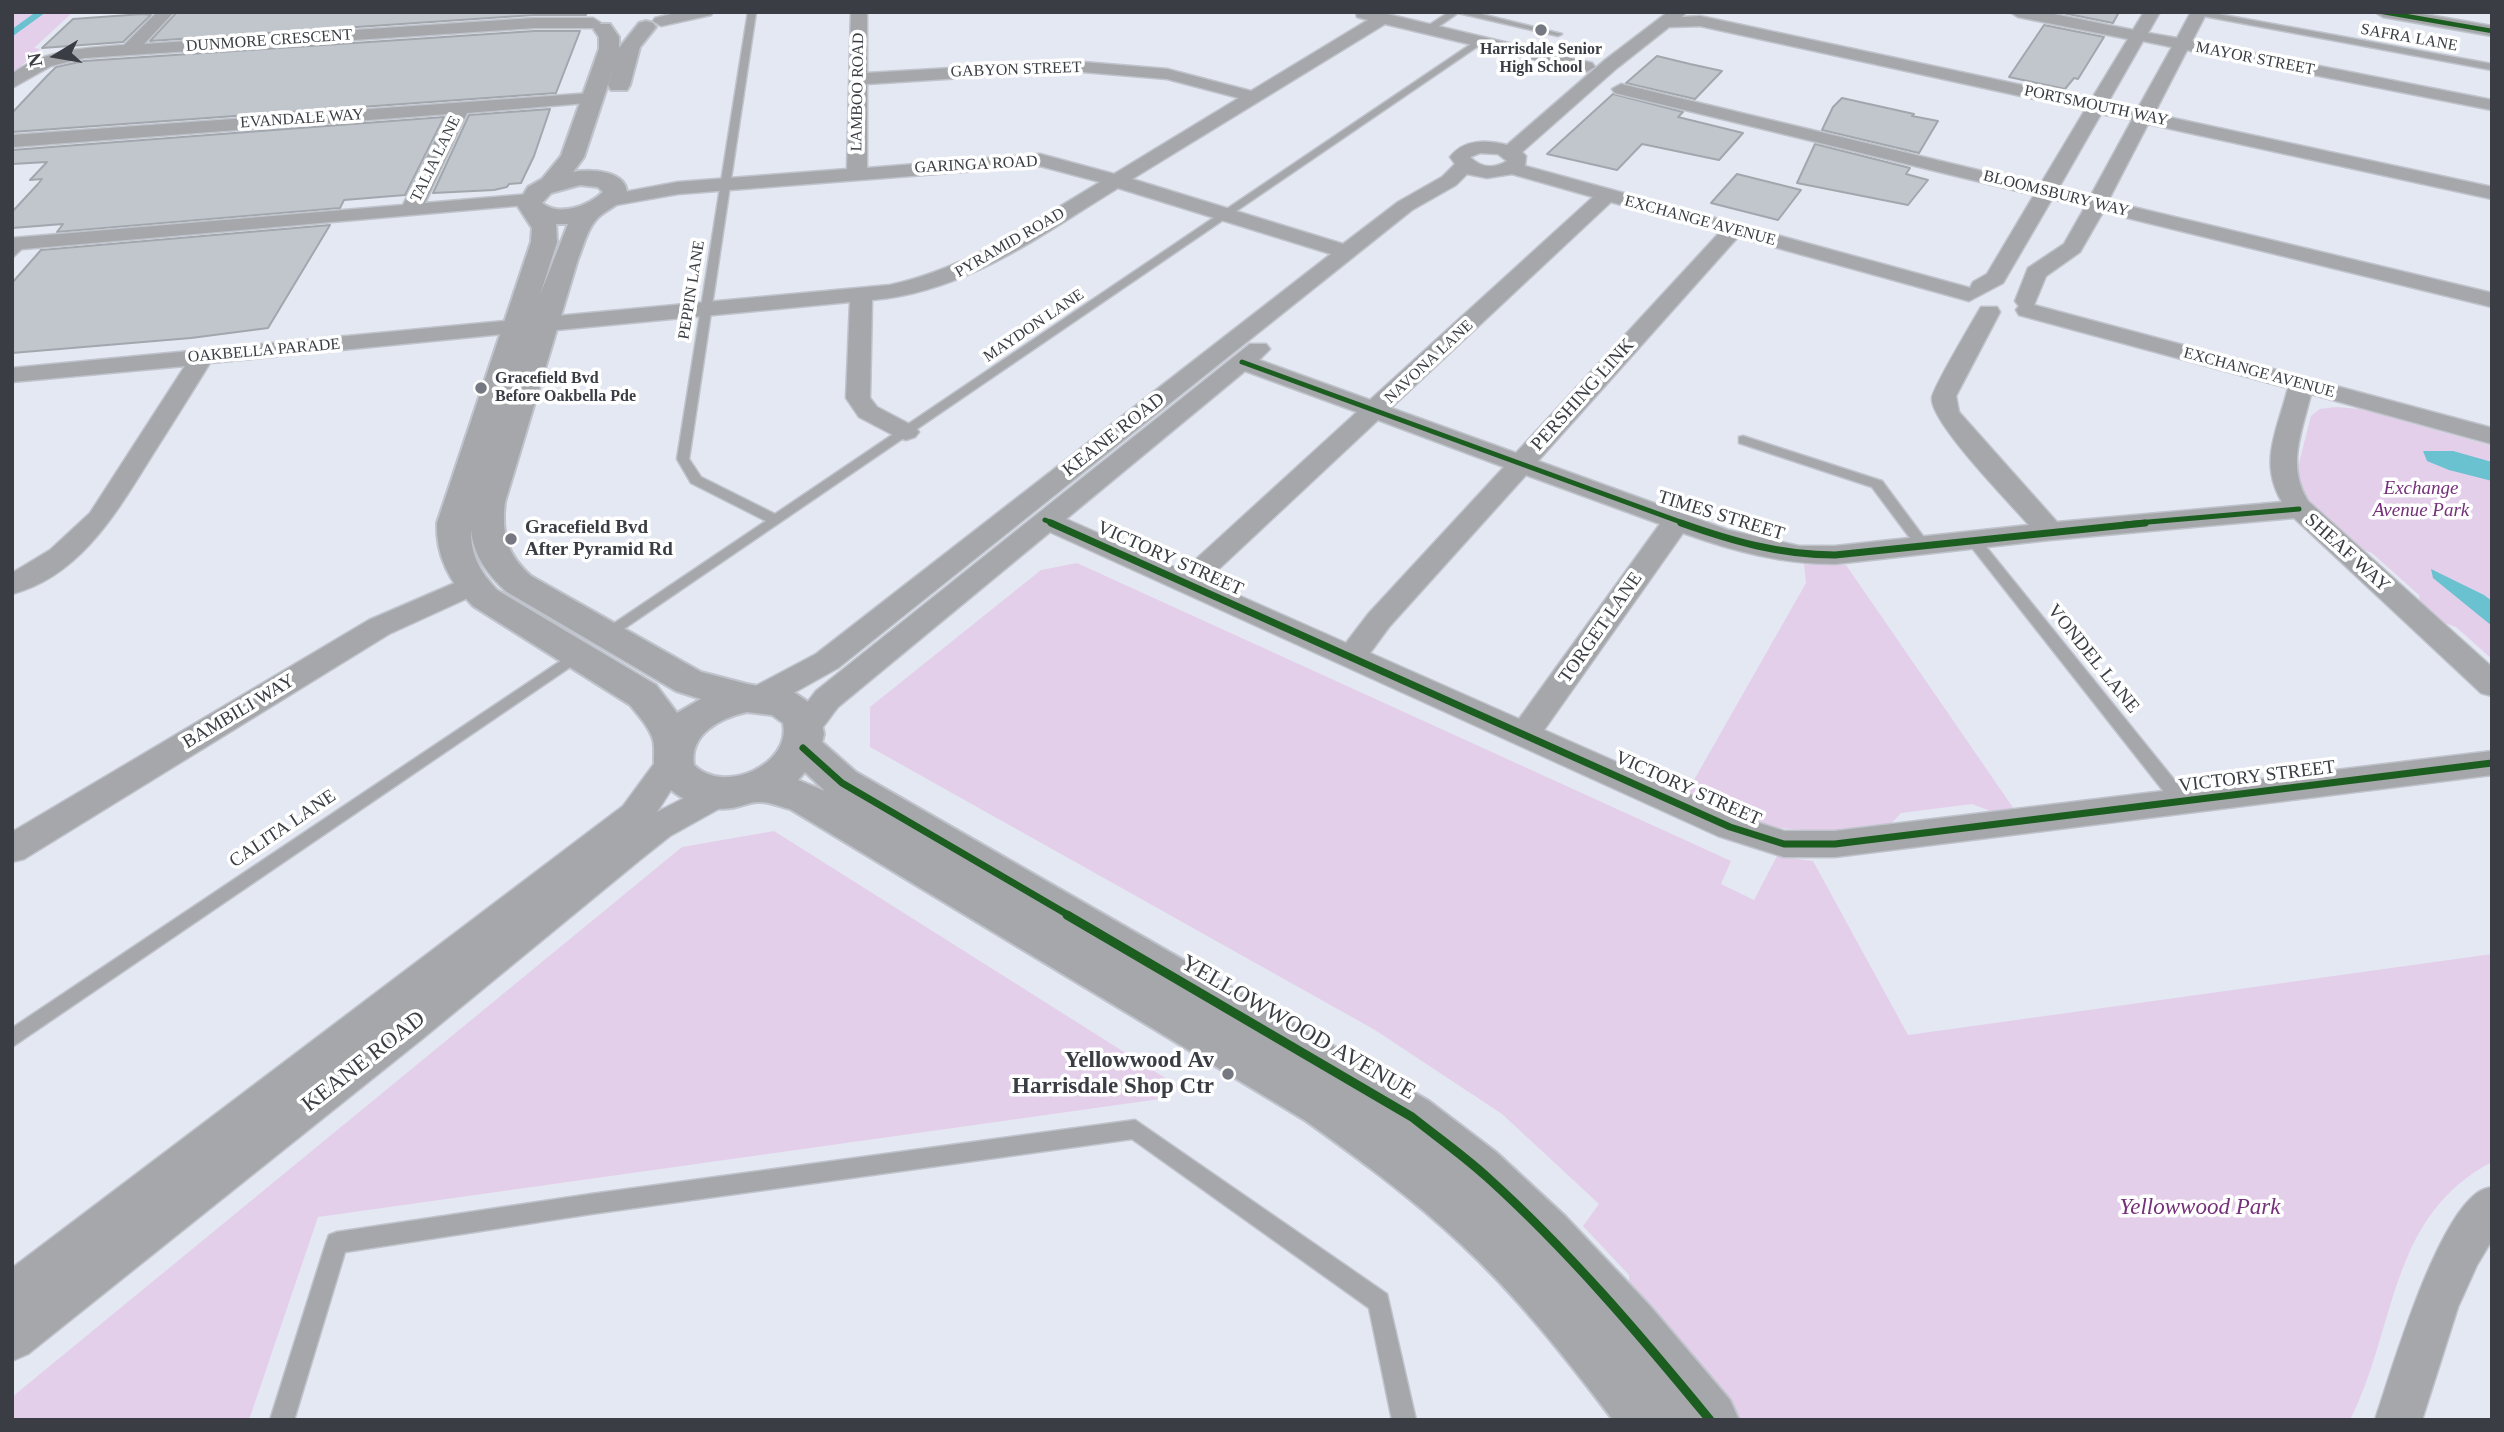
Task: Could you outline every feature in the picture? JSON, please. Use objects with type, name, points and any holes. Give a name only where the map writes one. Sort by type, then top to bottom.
[{"type":"street","points":[[129,50],[166,12]]},
{"type":"street","points":[[598,19],[618,30],[705,12]]},
{"type":"street","name":"LAMBOO ROAD","points":[[857,172],[859,12]]},
{"type":"street","points":[[1356,12],[1595,69],[1621,89]]},
{"type":"street","name":"MAYOR STREET","points":[[2018,12],[2492,105]]},
{"type":"street","points":[[2152,12],[1995,278],[1975,291],[1971,302],[1989,312],[2012,315],[2026,306],[2036,273],[2073,248],[2198,13]]},
{"type":"street","points":[[2383,12],[2492,29]]},
{"type":"street","points":[[2405,12],[2492,29]]},
{"type":"street","name":"PORTSMOUTH WAY","points":[[1666,15],[1693,17],[2492,193]]},
{"type":"street","name":"KEANE ROAD","points":[[12,1296],[635,815],[654,792],[687,726],[714,707],[753,698],[827,661],[1405,206],[1449,181],[1494,161],[1595,69],[1666,15]]},
{"type":"street","name":"PYRAMID ROAD","points":[[531,326],[860,294],[928,285],[954,276],[984,261],[1383,18]]},
{"type":"street","points":[[598,19],[610,43],[602,102]]},
{"type":"street","name":"DUNMORE CRESCENT","points":[[12,83],[31,68],[53,59],[84,53],[598,19]]},
{"type":"street","points":[[551,260],[539,199],[572,157],[630,46],[658,20]]},
{"type":"street","name":"GABYON STREET","points":[[859,79],[1071,66],[1167,74],[1255,97]]},
{"type":"street","name":"KEANE ROAD","points":[[12,1338],[408,1027],[648,834],[786,770],[827,699],[1242,362],[1365,258],[1494,161],[1581,89],[1595,69]]},
{"type":"street","name":"BLOOMSBURY WAY","points":[[1581,89],[1621,89],[2492,300]]},
{"type":"street","name":"EVANDALE WAY","points":[[12,141],[461,107],[602,102]]},
{"type":"street","name":"TALIA LANE","points":[[411,210],[461,107]]},
{"type":"street","points":[[598,154],[604,193],[551,260],[531,326],[488,502],[485,527],[496,560],[513,579],[643,695],[660,717],[683,780],[705,791],[738,790],[802,797],[1323,1105],[1391,1151],[1525,1270],[1587,1341],[1649,1420]]},
{"type":"street","name":"GARINGA ROAD","points":[[604,193],[1040,160],[1115,180],[1346,252]]},
{"type":"street","name":"EXCHANGE AVENUE","points":[[1494,161],[1733,230],[1975,291],[2004,289],[2026,306],[2301,385],[2492,436]]},
{"type":"street","points":[[16,247],[539,199],[580,178],[604,193]]},
{"type":"street","points":[[539,199],[558,216],[604,193]]},
{"type":"street","name":"NAVONA LANE","points":[[1187,583],[1607,195]]},
{"type":"street","name":"PERSHING LINK","points":[[1352,656],[1379,620],[1733,230]]},
{"type":"street","points":[[860,294],[858,398],[868,412],[906,432]]},
{"type":"street","points":[[1989,312],[1944,396],[1947,412],[2050,531]]},
{"type":"street","points":[[531,326],[453,522],[455,552],[471,585],[485,598],[591,646],[689,682],[786,704],[796,711],[804,737]]},
{"type":"street","name":"OAKBELLA PARADE","points":[[12,374],[531,326]]},
{"type":"street","points":[[12,585],[60,558],[83,539],[100,518],[203,356]]},
{"type":"street","name":"TIMES STREET","points":[[1242,362],[1677,521],[1760,548],[1799,555],[1835,555],[1924,547],[2050,531],[2299,509]]},
{"type":"street","name":"SHEAF WAY","points":[[2301,385],[2281,455],[2284,486],[2299,509],[2492,685]]},
{"type":"street","name":"VICTORY STREET","points":[[1045,520],[1730,827],[1784,844],[1835,844],[2492,763]]},
{"type":"street","name":"TORGET LANE","points":[[1525,734],[1677,521]]},
{"type":"street","name":"BAMBILI WAY","points":[[12,849],[379,627],[471,585]]},
{"type":"street","name":"YELLOWWOOD AVENUE","points":[[804,737],[842,783],[1412,1117],[1485,1175],[1551,1237],[1608,1299],[1710,1420]]},
{"type":"street","points":[[2398,1420],[2445,1286],[2479,1219],[2492,1207]]},
{"type":"lane","name":"PEPPIN LANE","points":[[752,12],[683,459],[696,480],[776,520]]},
{"type":"lane","points":[[1429,29],[1455,12]]},
{"type":"lane","points":[[1461,12],[1558,34]]},
{"type":"lane","name":"SAFRA LANE","points":[[2198,13],[2492,67]]},
{"type":"lane","name":"MAYDON LANE","points":[[591,646],[1480,42]]},
{"type":"lane","points":[[1743,440],[1877,484],[1924,547]]},
{"type":"lane","name":"VONDEL LANE","points":[[1974,541],[2182,802]]},
{"type":"lane","name":"CALITA LANE","points":[[12,1039],[591,646]]},
{"type":"lane","points":[[282,1420],[337,1243],[591,1204],[1135,1129],[1379,1302],[1404,1420]]},
{"type":"green space","points":[[12,12],[73,12],[34,48],[40,49],[12,74]]},
{"type":"green space","name":"Exchange Avenue Park","points":[[2320,409],[2360,409],[2492,446],[2492,659],[2456,627],[2436,620],[2420,606],[2419,595],[2372,553],[2355,547],[2307,501],[2298,484],[2297,471],[2311,416]]},
{"type":"green space","name":"Yellowwood Park","points":[[1077,563],[1731,861],[1721,884],[1754,900],[1777,856],[1813,861],[1908,1035],[2492,954],[2492,1162],[2458,1185],[2433,1212],[2414,1243],[2400,1277],[2365,1385],[2350,1420],[1729,1420],[1630,1299],[1629,1275],[1583,1226],[1599,1204],[1502,1114],[1375,1030],[870,747],[870,707],[1041,570]]},
{"type":"green space","points":[[1804,564],[1846,565],[2014,809],[1993,812],[1972,804],[1901,813],[1890,825],[1829,832],[1768,827],[1686,794],[1806,583]]},
{"type":"green space","points":[[774,831],[1178,1086],[1167,1098],[318,1217],[249,1420],[12,1420],[12,1397],[682,847]]},
{"type":"water","points":[[2423,451],[2453,451],[2492,462],[2492,481],[2449,470],[2427,461]]},
{"type":"water","points":[[2431,569],[2492,601],[2492,626],[2433,578]]},
{"type":"building","points":[[587,12],[586,15],[534,15],[150,41],[176,13]]},
{"type":"building","points":[[2058,12],[2119,12],[2113,23]]},
{"type":"building","points":[[151,15],[123,42],[42,48],[73,19]]},
{"type":"building","points":[[2044,25],[2104,37],[2078,79],[2074,78],[2065,89],[2009,77]]},
{"type":"building","points":[[534,31],[580,31],[556,93],[12,132],[12,113],[56,67],[84,61]]},
{"type":"building","points":[[1657,56],[1722,71],[1695,99],[1626,83]]},
{"type":"building","points":[[1613,94],[1683,112],[1678,117],[1743,133],[1719,160],[1642,144],[1617,170],[1547,154]]},
{"type":"building","points":[[1842,98],[1938,121],[1919,153],[1822,130],[1833,107]]},
{"type":"building","points":[[550,109],[534,156],[521,183],[494,190],[433,193],[469,115]]},
{"type":"building","points":[[444,117],[405,195],[344,200],[340,208],[57,232],[63,224],[12,228],[12,212],[42,179],[30,180],[47,162],[12,164],[12,150]]},
{"type":"building","points":[[1815,144],[1910,168],[1906,174],[1928,180],[1908,205],[1797,183]]},
{"type":"building","points":[[1737,174],[1801,190],[1778,220],[1711,203]]},
{"type":"building","points":[[330,225],[268,328],[191,338],[12,353],[12,283],[41,250]]},
{"type":"waterway","points":[[12,33],[41,12]]},
{"type":"cycle path","points":[[2383,12],[2492,31]]},
{"type":"cycle path","points":[[1242,362],[1718,536],[1799,555],[1835,555],[2050,531],[2299,509]]},
{"type":"cycle path","points":[[1045,520],[1730,827],[1784,844],[1835,844],[2492,763]]},
{"type":"cycle path","points":[[803,748],[842,783],[1412,1117],[1478,1169],[1547,1234],[1630,1325],[1710,1420]]},
{"type":"place","name":"Harrisdale Senior High School","points":[[1541,30]]},
{"type":"place","name":"Gracefield Bvd Before Oakbella Pde","points":[[481,388]]},
{"type":"place","name":"Gracefield Bvd After Pyramid Rd","points":[[511,539]]},
{"type":"place","name":"Yellowwood Av Harrisdale Shop Ctr","points":[[1228,1074]]}]
